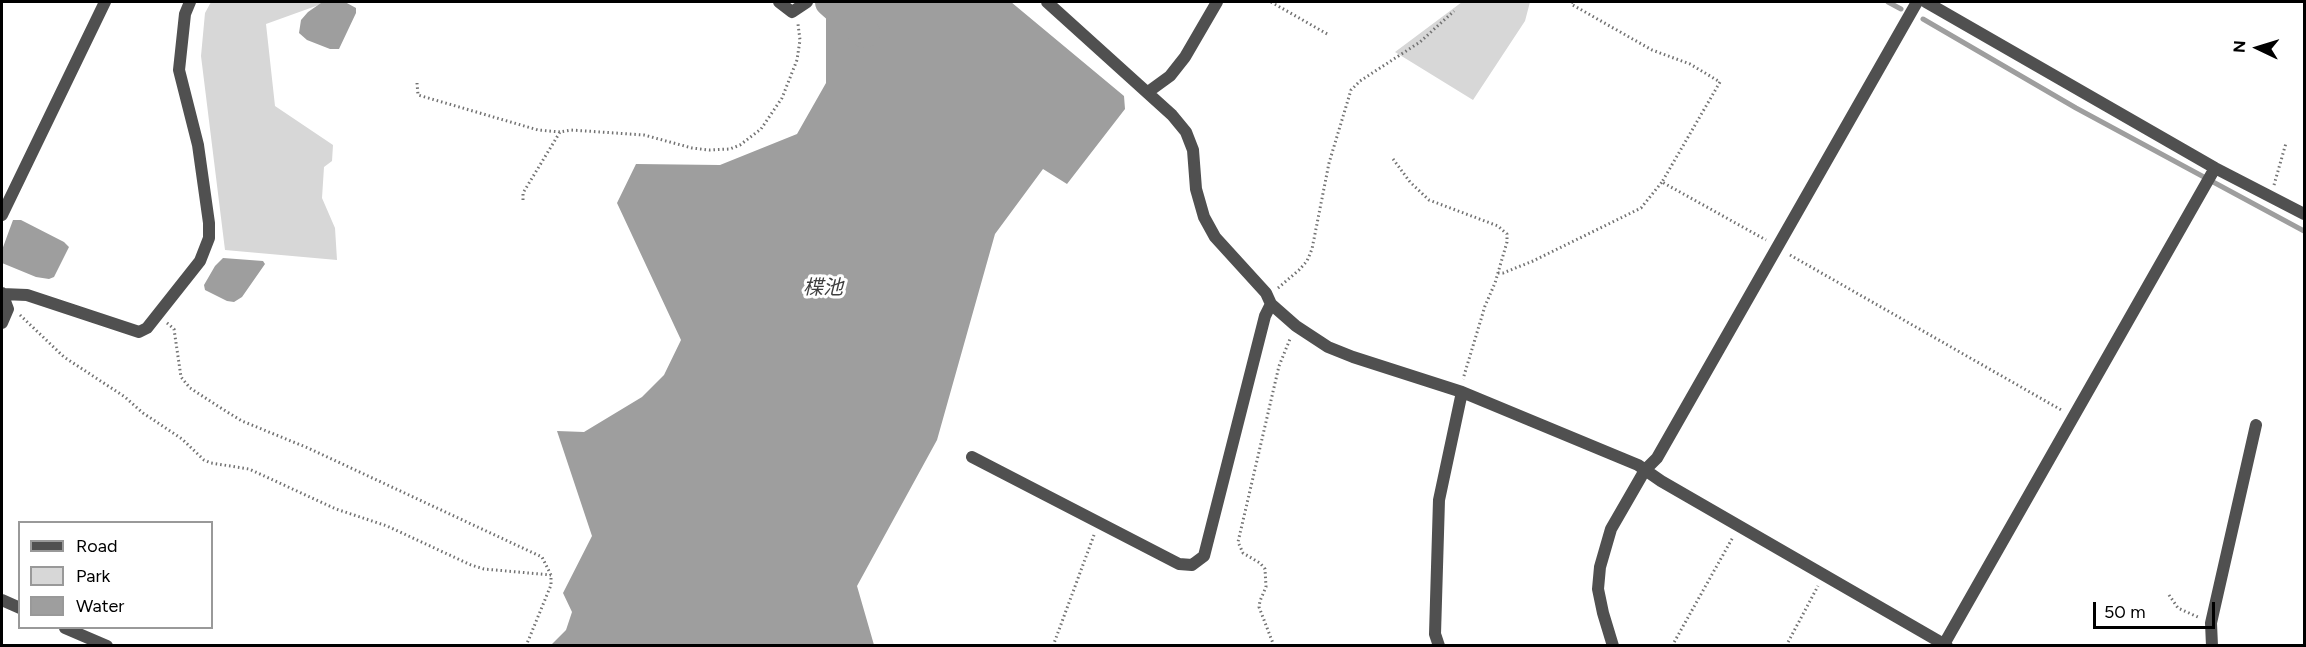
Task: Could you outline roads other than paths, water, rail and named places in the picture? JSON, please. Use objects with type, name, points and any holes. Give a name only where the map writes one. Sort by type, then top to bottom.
[{"type":"street","points":[[2,215],[105,2]]},
{"type":"street","points":[[2,323],[8,309],[2,294],[27,296],[139,332],[147,328],[200,261],[209,238],[209,223],[198,145],[179,70],[185,14],[190,2]]},
{"type":"street","points":[[779,2],[792,12],[807,2]]},
{"type":"street","points":[[1047,2],[1173,115],[1186,132],[1192,150],[1196,189],[1204,217],[1215,237],[1269,300],[1296,326],[1328,347],[1462,392],[1638,465],[1661,481],[1945,645],[2213,172]]},
{"type":"street","points":[[1148,92],[1170,76],[1185,57],[1217,2]]},
{"type":"street","points":[[1613,645],[1600,597],[1600,567],[1611,529],[1645,470],[1657,458],[1917,2]]},
{"type":"street","points":[[1926,2],[2213,172],[2268,195],[2304,214]]},
{"type":"street","points":[[972,457],[1179,564],[1192,565],[1204,556],[1269,300]]},
{"type":"street","points":[[1439,645],[1435,634],[1439,500],[1462,392]]},
{"type":"street","points":[[2212,645],[2211,623],[2256,425]]},
{"type":"street","points":[[2,600],[18,607]]},
{"type":"street","points":[[71,629],[107,645]]},
{"type":"water","points":[[345,2],[356,8],[356,13],[339,49],[330,49],[307,40],[299,33],[301,20],[321,3]]},
{"type":"water","name":"楪池","points":[[842,2],[1011,2],[1124,96],[1125,109],[1067,184],[1043,169],[995,234],[937,440],[857,586],[874,645],[551,645],[566,630],[572,612],[563,593],[592,536],[557,431],[584,432],[642,397],[664,375],[681,340],[617,203],[636,164],[720,165],[797,134],[826,83],[826,11]]},
{"type":"water","points":[[13,220],[21,220],[64,242],[69,247],[54,277],[49,279],[36,277],[2,263],[2,250]]},
{"type":"water","points":[[223,258],[263,261],[265,264],[242,297],[234,302],[205,290],[204,285],[215,266]]},
{"type":"waterway","name":"楪池","points":[[830,2],[865,33]]},
{"type":"waterway","points":[[1888,2],[1901,9]]},
{"type":"waterway","points":[[1923,19],[2076,108],[2304,231]]}]
